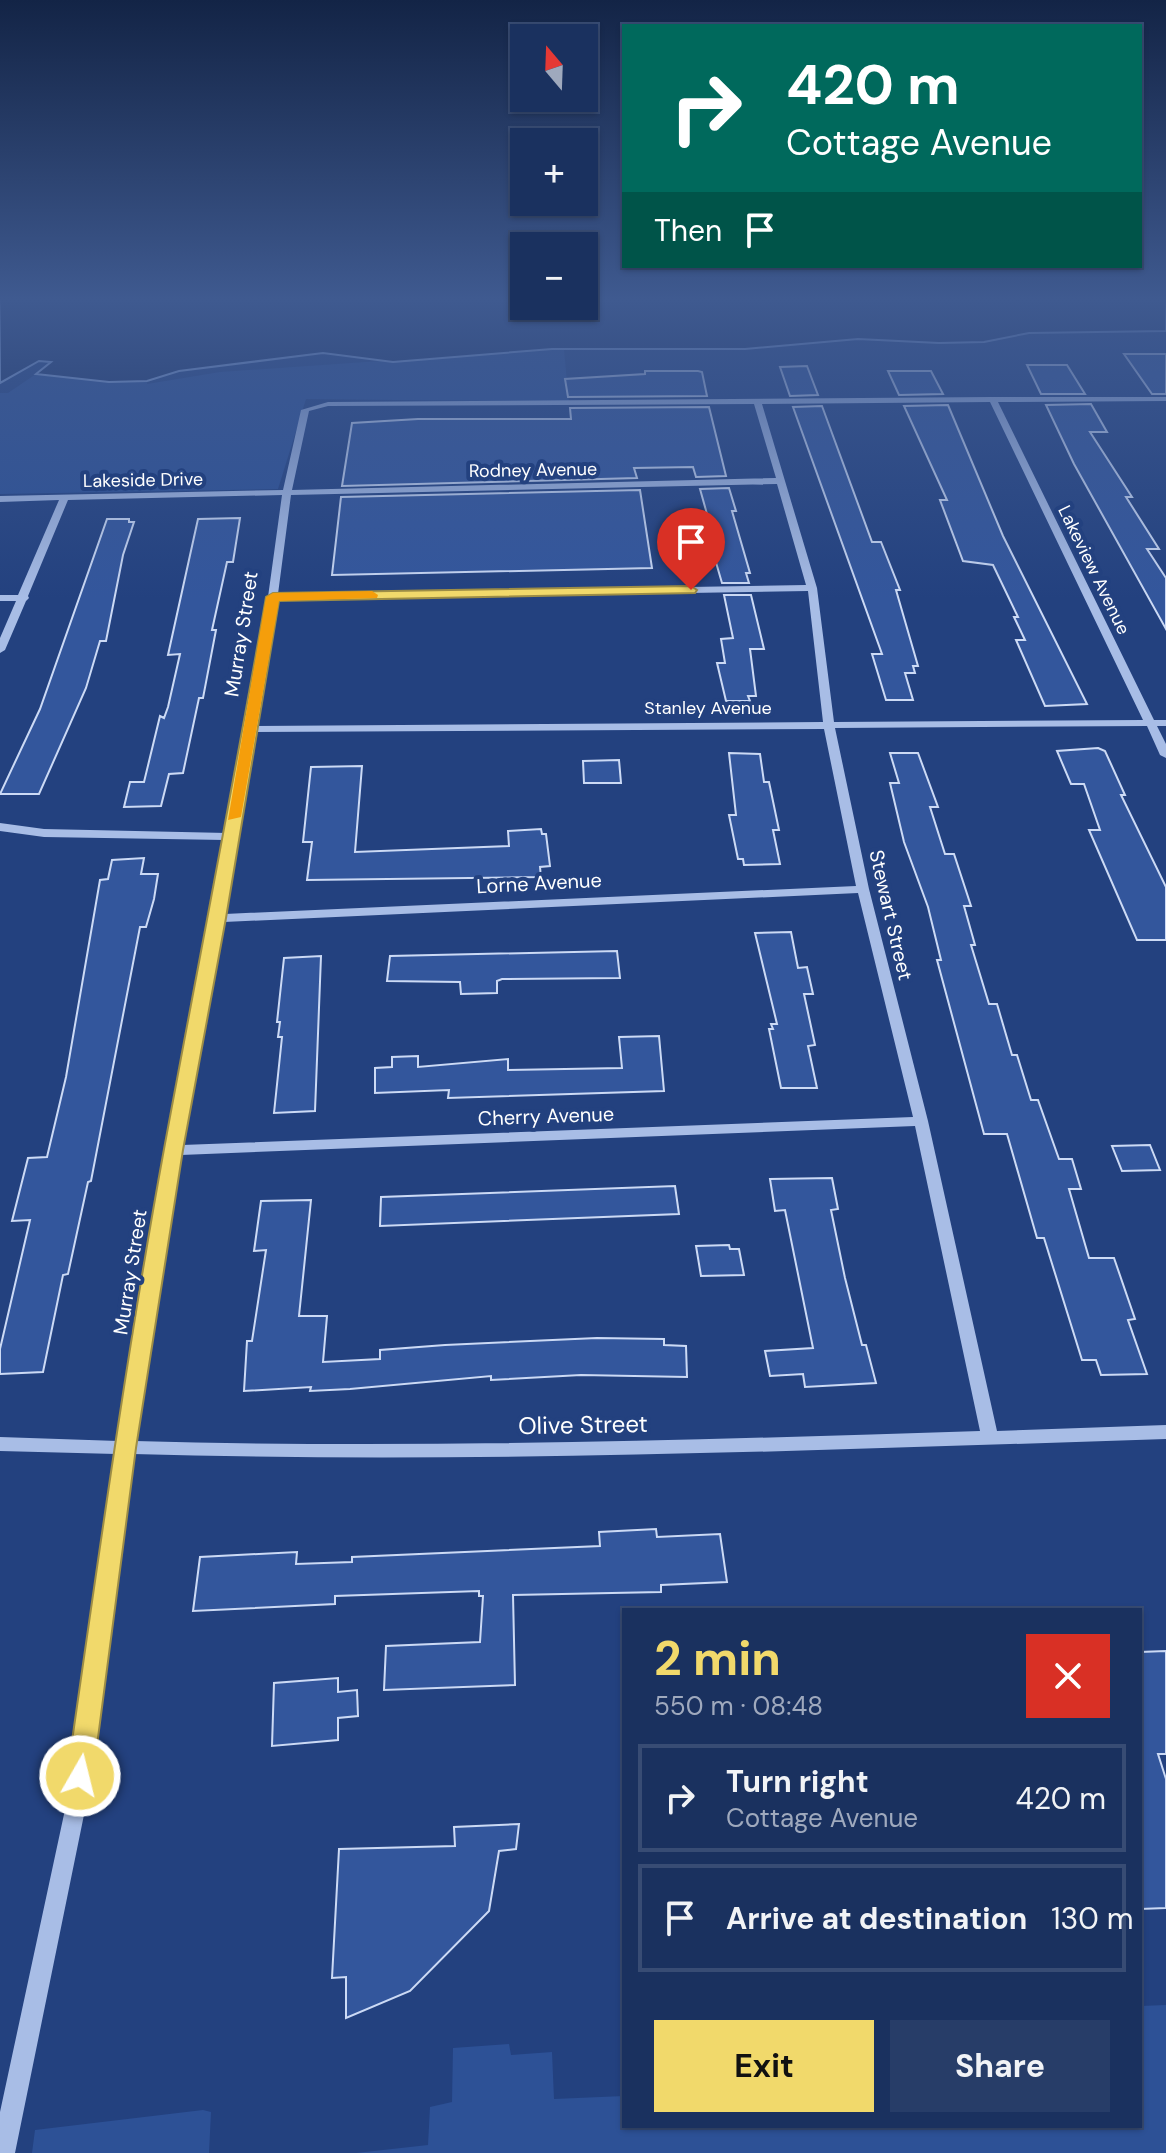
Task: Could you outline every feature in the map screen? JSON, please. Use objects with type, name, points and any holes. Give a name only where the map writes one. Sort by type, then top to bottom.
[{"type":"street","name":"Lakeview Avenue","points":[[992,399],[1166,755]]},
{"type":"street","points":[[757,400],[1166,399]]},
{"type":"street","name":"Murray Street","points":[[3,2153],[76,1805],[125,1448],[174,1150],[218,918],[273,597],[287,493],[305,410],[315,405],[757,400]]},
{"type":"street","name":"Stewart Street","points":[[757,400],[812,588],[829,725],[863,889],[921,1121],[990,1438]]},
{"type":"street","name":"Rodney Avenue","points":[[287,493],[780,481]]},
{"type":"street","name":"Lakeside Drive","points":[[0,499],[287,493]]},
{"type":"street","points":[[0,650],[64,498]]},
{"type":"street","points":[[273,597],[812,588]]},
{"type":"street","points":[[0,598],[24,598]]},
{"type":"street","name":"Stanley Avenue","points":[[249,729],[1166,723]]},
{"type":"street","points":[[0,827],[44,833],[230,837]]},
{"type":"street","name":"Lorne Avenue","points":[[218,918],[863,889]]},
{"type":"street","name":"Cherry Avenue","points":[[174,1150],[921,1121]]},
{"type":"street","name":"Olive Street","points":[[0,1444],[125,1448],[525,1450],[1166,1432]]},
{"type":"shaded area","points":[[0,397],[569,397],[569,402],[306,399],[278,489],[0,494]]},
{"type":"shaded area","points":[[1166,2005],[1166,2153],[356,2153],[428,2145],[430,2107],[452,2102],[453,2048],[509,2044],[511,2055],[552,2052],[554,2099],[622,2096],[622,2128],[1142,2128],[1142,2006]]},
{"type":"shaded area","points":[[203,2110],[211,2112],[209,2153],[32,2153],[35,2130]]},
{"type":"building","points":[[1091,404],[1107,432],[1090,432],[1132,497],[1126,497],[1159,549],[1147,549],[1166,578],[1166,629],[1074,464],[1046,405]]},
{"type":"building","points":[[948,405],[1003,536],[1087,704],[1045,706],[1016,640],[1025,640],[1014,617],[1018,617],[993,565],[963,561],[940,500],[947,500],[904,406]]},
{"type":"building","points":[[822,406],[872,542],[881,542],[900,590],[896,590],[918,666],[913,666],[915,673],[905,673],[913,700],[886,700],[872,654],[882,654],[793,407]]},
{"type":"building","points":[[709,407],[726,476],[696,477],[693,467],[634,468],[637,478],[342,486],[352,423],[418,419],[571,419],[570,408]]},
{"type":"building","points":[[729,488],[736,511],[732,511],[750,573],[746,573],[749,583],[722,583],[710,542],[714,539],[700,489]]},
{"type":"building","points":[[640,490],[652,568],[332,575],[341,497]]},
{"type":"building","points":[[240,518],[233,562],[227,562],[212,630],[216,630],[203,698],[199,698],[183,773],[169,774],[161,806],[124,807],[130,782],[144,782],[160,716],[164,718],[168,707],[180,654],[168,655],[198,519]]},
{"type":"building","points":[[107,519],[129,519],[129,522],[134,522],[123,555],[106,641],[100,641],[86,688],[39,794],[0,794],[40,709]]},
{"type":"building","points":[[724,595],[751,595],[764,649],[750,649],[756,696],[748,696],[750,701],[726,701],[717,663],[725,663],[721,639],[733,638]]},
{"type":"building","points":[[1098,748],[1105,751],[1125,795],[1121,795],[1166,887],[1166,940],[1137,940],[1089,830],[1100,830],[1084,784],[1071,784],[1057,751]]},
{"type":"building","points":[[729,753],[760,754],[764,782],[769,782],[779,830],[773,830],[780,864],[744,865],[743,859],[738,859],[729,815],[736,815]]},
{"type":"building","points":[[890,753],[918,753],[938,807],[930,807],[945,854],[954,854],[971,906],[964,906],[975,945],[971,945],[989,1004],[997,1004],[1012,1055],[1017,1055],[1031,1100],[1038,1100],[1059,1159],[1072,1159],[1081,1189],[1069,1189],[1089,1258],[1114,1258],[1135,1319],[1128,1320],[1147,1374],[1101,1375],[1096,1360],[1082,1360],[1044,1238],[1037,1238],[1007,1134],[984,1134],[937,960],[941,960],[928,907],[904,842],[890,783],[899,783]]},
{"type":"building","points":[[619,760],[621,783],[584,783],[583,761]]},
{"type":"building","points":[[362,766],[355,852],[509,846],[508,831],[541,829],[542,834],[546,834],[550,866],[540,867],[541,877],[307,880],[312,842],[303,842],[311,767]]},
{"type":"building","points":[[144,858],[141,874],[158,874],[154,899],[146,927],[140,927],[91,1181],[88,1182],[68,1274],[63,1275],[43,1372],[0,1374],[0,1349],[30,1220],[12,1221],[28,1158],[47,1157],[66,1077],[100,880],[108,879],[112,860]]},
{"type":"building","points":[[791,932],[798,968],[807,967],[813,994],[804,994],[815,1045],[808,1046],[817,1088],[781,1088],[769,1029],[773,1029],[771,1024],[777,1024],[755,933]]},
{"type":"building","points":[[617,951],[620,978],[502,979],[497,981],[497,993],[461,994],[460,982],[387,981],[390,956]]},
{"type":"building","points":[[321,956],[315,1111],[274,1113],[282,1037],[278,1037],[280,1022],[277,1022],[284,958]]},
{"type":"building","points":[[659,1036],[664,1091],[448,1098],[449,1090],[375,1093],[375,1068],[392,1067],[392,1057],[418,1056],[418,1067],[508,1059],[508,1070],[622,1068],[619,1037]]},
{"type":"building","points":[[1150,1145],[1160,1170],[1122,1171],[1112,1146]]},
{"type":"building","points":[[832,1178],[838,1209],[831,1210],[845,1278],[862,1345],[866,1345],[876,1383],[805,1387],[803,1374],[770,1376],[765,1351],[813,1348],[785,1210],[775,1211],[770,1179]]},
{"type":"building","points":[[675,1186],[679,1214],[380,1226],[381,1197]]},
{"type":"building","points":[[311,1200],[299,1316],[327,1316],[323,1362],[380,1359],[380,1350],[445,1345],[597,1338],[664,1339],[664,1345],[686,1346],[687,1377],[581,1375],[491,1380],[491,1376],[350,1389],[310,1391],[311,1387],[244,1391],[247,1341],[252,1341],[266,1250],[254,1251],[261,1201]]},
{"type":"building","points":[[729,1245],[730,1249],[739,1249],[744,1275],[701,1276],[696,1246]]},
{"type":"building","points":[[656,1529],[657,1537],[720,1534],[727,1582],[661,1585],[661,1592],[513,1595],[515,1685],[384,1690],[386,1646],[480,1642],[483,1596],[479,1596],[479,1591],[335,1596],[335,1604],[193,1611],[200,1557],[297,1552],[296,1564],[352,1562],[352,1557],[600,1546],[599,1532]]},
{"type":"building","points":[[1166,1651],[1166,1754],[1158,1754],[1166,1779],[1166,1908],[1142,1909],[1142,1652]]},
{"type":"building","points":[[338,1678],[338,1692],[357,1690],[358,1716],[338,1718],[338,1740],[272,1746],[274,1683]]},
{"type":"building","points":[[519,1824],[516,1849],[499,1851],[489,1911],[410,1991],[346,2018],[346,1977],[332,1978],[339,1849],[455,1846],[454,1827]]},
{"type":"slow traffic","points":[[234,817],[273,597],[372,595]]},
{"type":"route","points":[[80,1776],[125,1448],[174,1150],[218,918],[273,597],[691,590]]}]
